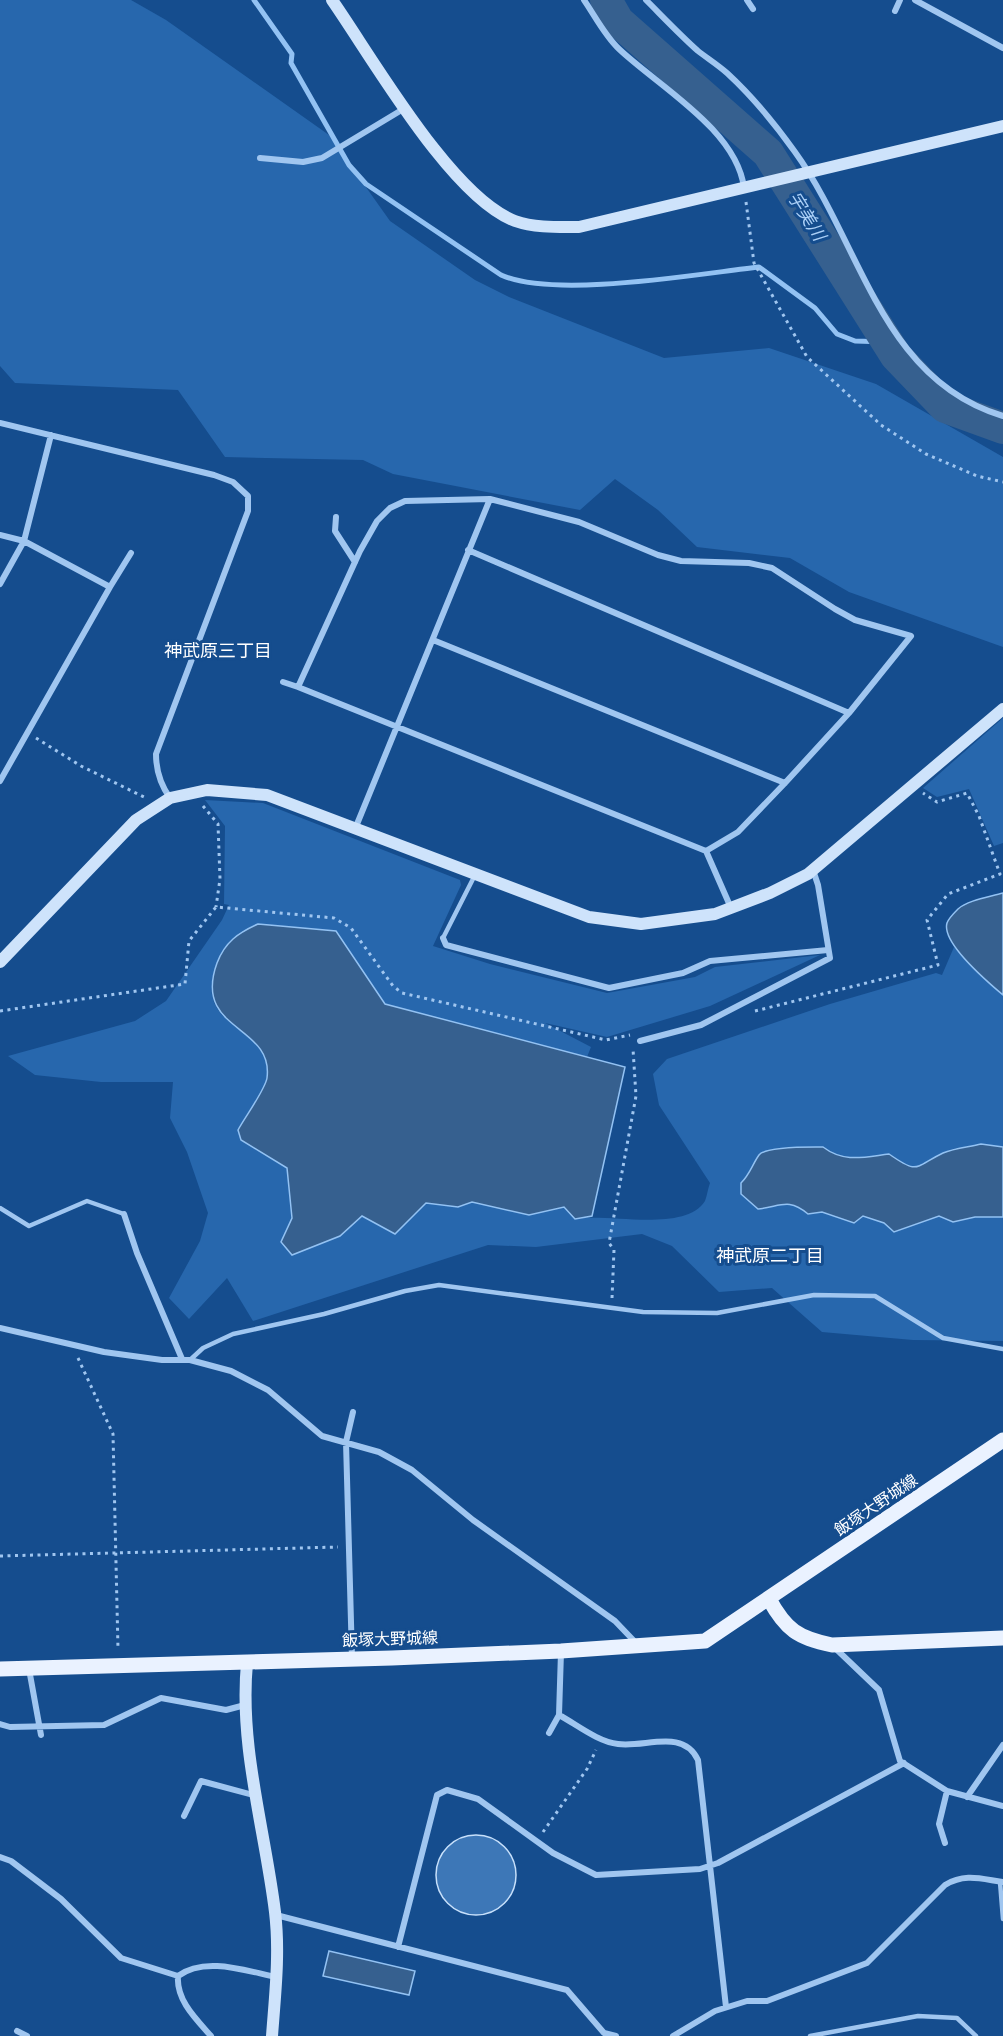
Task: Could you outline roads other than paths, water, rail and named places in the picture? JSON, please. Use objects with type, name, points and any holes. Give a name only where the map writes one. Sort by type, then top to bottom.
[{"type":"main road","name":"飯塚大野城線","points":[[0,1669],[247,1663],[561,1651],[705,1641],[1003,1440]]},
{"type":"main road","points":[[769,1599],[781,1622],[805,1640],[832,1645],[1003,1638]]},
{"type":"street","points":[[332,0],[443,160],[480,198],[514,220],[549,228],[579,226],[748,188],[1003,126]]},
{"type":"street","points":[[584,0],[619,48],[651,73],[711,129],[732,155],[748,188]]},
{"type":"street","points":[[646,0],[751,97],[805,174],[863,279],[915,361],[930,377],[954,395],[985,411],[1003,416]]},
{"type":"street","points":[[747,0],[753,9]]},
{"type":"street","points":[[895,11],[900,0]]},
{"type":"street","points":[[915,0],[1003,48]]},
{"type":"street","points":[[260,158],[303,162],[322,158],[406,108]]},
{"type":"street","points":[[0,423],[214,475],[233,482],[248,496],[248,511],[156,754],[156,769],[162,787],[170,798]]},
{"type":"street","points":[[0,584],[24,541],[51,435]]},
{"type":"street","points":[[355,830],[399,728],[490,499]]},
{"type":"street","points":[[298,687],[355,562],[377,521],[390,508],[405,501],[490,499],[579,522],[658,555],[681,561],[749,563],[772,568],[855,620],[911,636],[849,713],[785,783],[738,832],[706,851]]},
{"type":"street","points":[[336,517],[334,531],[355,562]]},
{"type":"street","points":[[0,535],[24,541],[110,587]]},
{"type":"street","points":[[468,550],[849,713]]},
{"type":"street","points":[[0,781],[131,553]]},
{"type":"street","points":[[433,640],[785,783]]},
{"type":"street","points":[[283,682],[706,851],[731,908]]},
{"type":"street","points":[[0,962],[136,820],[170,798],[207,790],[235,790],[267,795],[589,917],[641,924],[715,914],[770,893],[812,870],[1003,709]]},
{"type":"street","points":[[640,1041],[701,1025],[830,958],[818,885],[812,870]]},
{"type":"street","points":[[443,938],[446,945],[609,988],[683,974],[710,961],[828,950]]},
{"type":"street","points":[[124,1214],[137,1253],[182,1359]]},
{"type":"street","points":[[0,1328],[129,1356],[190,1360],[231,1371],[268,1390],[322,1436],[379,1452],[412,1470],[473,1520],[615,1621],[640,1646]]},
{"type":"street","points":[[352,1412],[346,1442],[352,1659]]},
{"type":"street","points":[[832,1645],[879,1690],[900,1761],[947,1791],[1003,1806]]},
{"type":"street","points":[[549,1733],[559,1714],[561,1651]]},
{"type":"street","points":[[247,1663],[245,1705],[276,1915],[277,1977],[272,2036]]},
{"type":"street","points":[[29,1668],[41,1735]]},
{"type":"street","points":[[0,1724],[10,1727],[104,1725],[161,1698],[226,1710],[245,1705]]},
{"type":"street","points":[[559,1714],[617,1744],[678,1742],[694,1750],[698,1760],[726,2007]]},
{"type":"street","points":[[967,1797],[1003,1745]]},
{"type":"street","points":[[398,1947],[437,1795],[447,1790],[478,1799],[537,1841],[596,1875],[710,1866],[904,1763]]},
{"type":"street","points":[[184,1816],[201,1781],[258,1796]]},
{"type":"street","points":[[945,1843],[939,1824],[947,1791]]},
{"type":"street","points":[[0,1857],[11,1861],[61,1899],[121,1959],[178,1976]]},
{"type":"street","points":[[673,2036],[715,2011],[747,2001],[767,2001],[867,1963],[945,1885],[956,1878],[969,1876],[1002,1882]]},
{"type":"street","points":[[276,1915],[567,1990],[604,2033],[616,2036]]},
{"type":"street","points":[[211,2036],[183,2001],[177,1986],[178,1976],[185,1971],[202,1966],[277,1977]]},
{"type":"street","points":[[17,2031],[27,2036]]},
{"type":"lane","points":[[443,938],[475,875]]},
{"type":"lane","points":[[0,1208],[29,1226],[87,1201],[124,1214]]},
{"type":"lane","points":[[190,1360],[203,1348],[233,1334],[324,1314],[405,1290],[439,1285],[612,1310],[717,1313],[814,1295],[874,1296],[943,1338],[1003,1349]]},
{"type":"lane","points":[[1002,1882],[1003,1919]]},
{"type":"lane","points":[[810,2036],[918,2016],[957,2018],[976,2036]]},
{"type":"waterway","points":[[254,0],[292,54],[291,63],[349,165],[366,184],[501,275],[525,282],[590,285],[627,283],[759,267],[815,308],[837,334],[855,341],[887,342]]},
{"type":"waterway","name":"宇美川","points":[[606,0],[618,21],[768,153],[896,356],[945,407],[1003,428]]},
{"type":"district","name":"神武原三丁目","points":[[218,650]]},
{"type":"district","name":"神武原二丁目","points":[[770,1255]]}]
